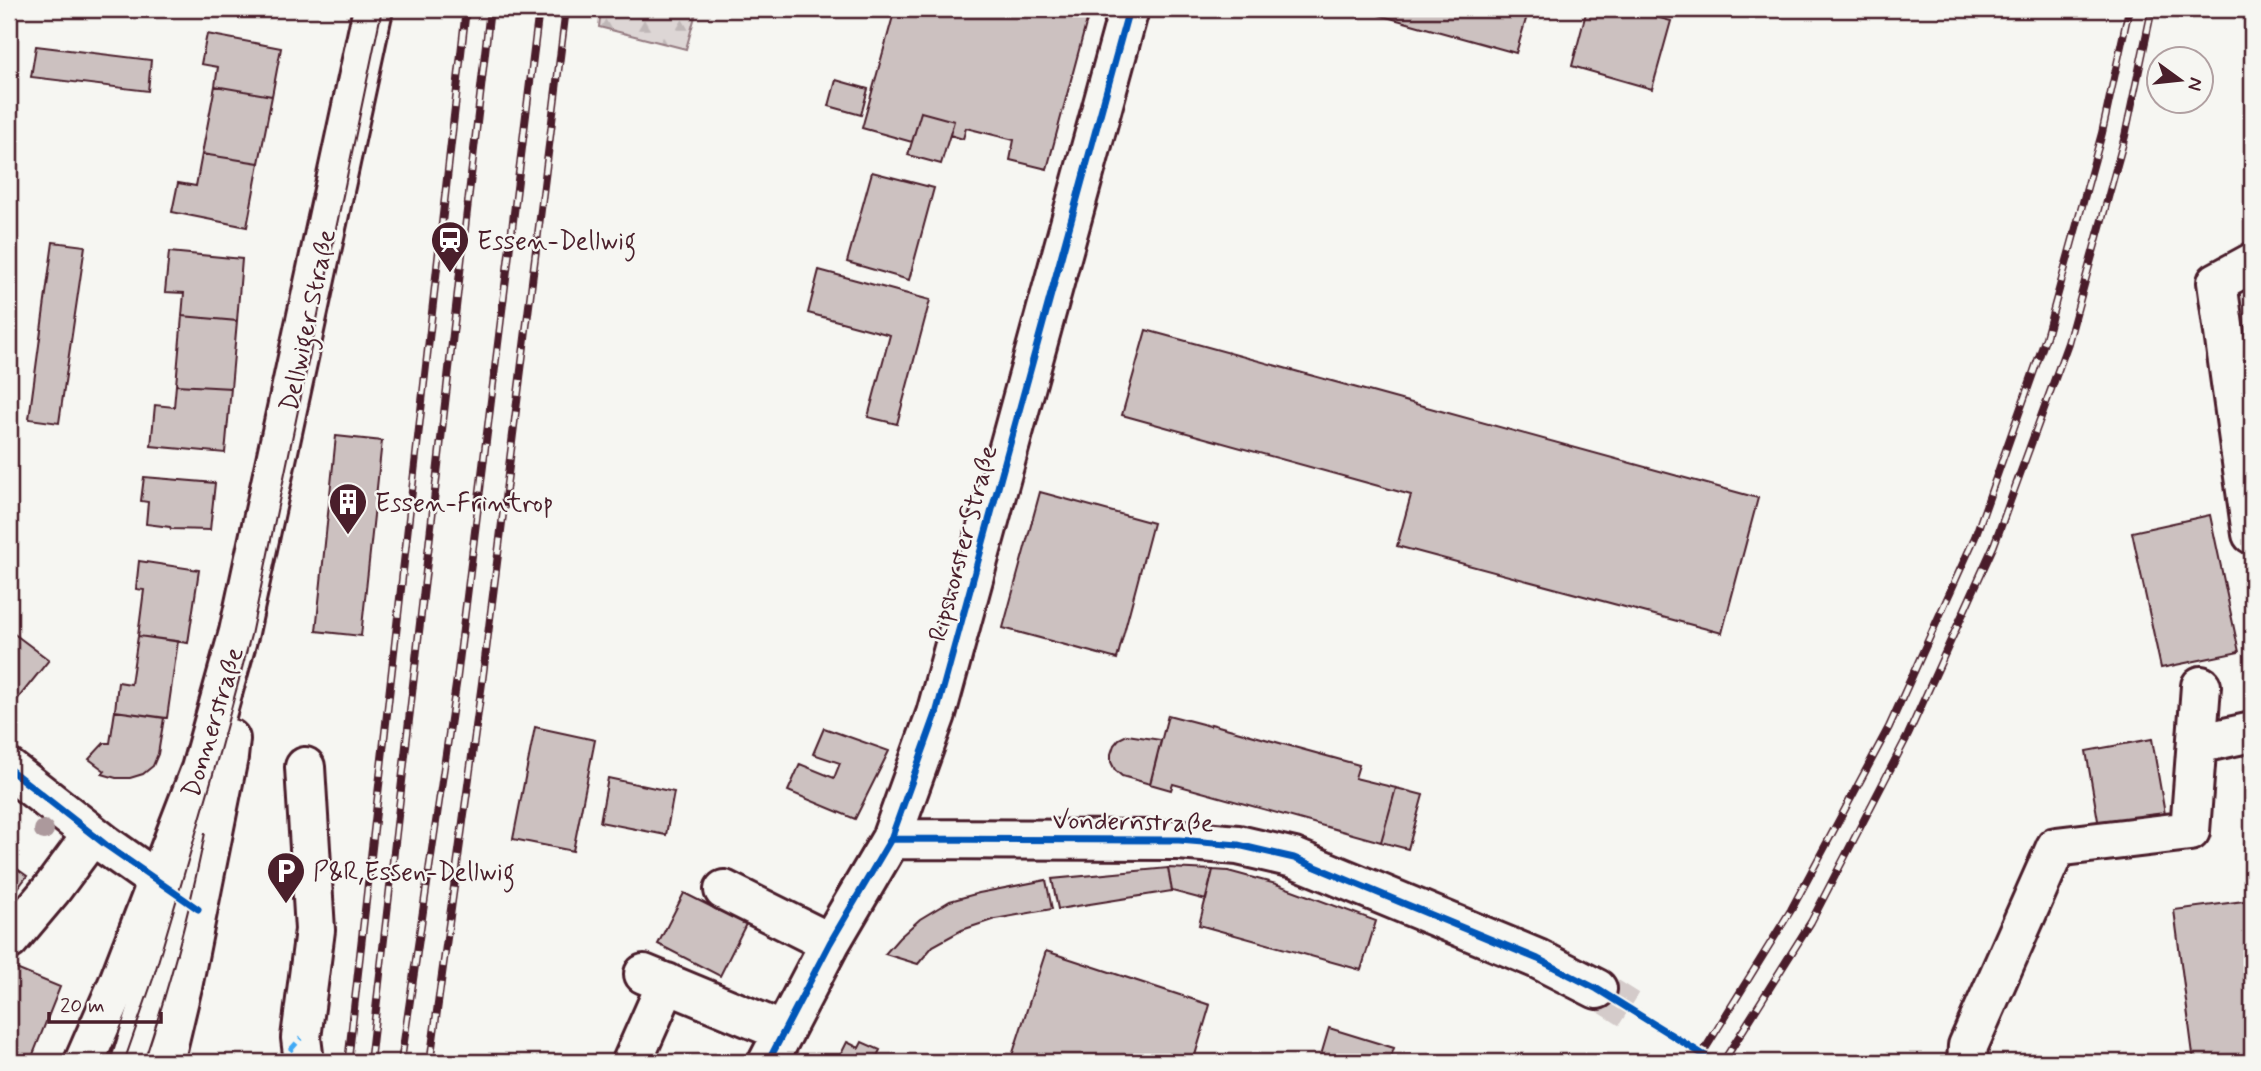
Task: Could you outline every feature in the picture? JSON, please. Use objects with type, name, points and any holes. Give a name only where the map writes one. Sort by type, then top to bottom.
[{"type":"street","name":"Dellwiger Straße","points":[[239,632],[373,9]]},
{"type":"street","name":"Ripshorster Straße","points":[[776,1047],[830,943],[891,839],[940,701],[1129,9]]},
{"type":"street","points":[[2252,263],[2217,282],[2252,534]]},
{"type":"street","name":"Donnerstraße","points":[[164,1062],[179,896],[228,757],[239,632]]},
{"type":"street","points":[[1967,1062],[1968,1046],[2056,847],[2190,831],[2202,686]]},
{"type":"street","points":[[2197,744],[2252,732]]},
{"type":"street","points":[[304,1062],[301,1038],[316,930],[305,767]]},
{"type":"street","points":[[9,769],[92,835],[179,896],[131,1062]]},
{"type":"street","points":[[9,940],[52,889],[92,835]]},
{"type":"street","name":"Vondernstraße","points":[[891,839],[1179,840],[1238,845],[1294,858],[1538,959],[1597,989]]},
{"type":"street","points":[[724,890],[830,943]]},
{"type":"street","name":"Donnerstraße","points":[[84,1062],[118,984],[179,896]]},
{"type":"street","points":[[632,1062],[655,978],[776,1047]]},
{"type":"green space","points":[[601,9],[697,9],[686,49],[599,27]]},
{"type":"building","points":[[895,9],[1090,9],[1047,169],[1010,160],[1014,140],[966,128],[963,139],[950,135],[954,121],[921,112],[912,142],[862,128]]},
{"type":"building","points":[[1380,9],[1529,9],[1516,53],[1379,15]]},
{"type":"building","points":[[1587,9],[1626,9],[1671,21],[1652,89],[1572,66]]},
{"type":"building","points":[[207,34],[281,48],[272,96],[215,86],[218,67],[201,64]]},
{"type":"building","points":[[36,46],[151,60],[148,91],[31,77]]},
{"type":"building","points":[[836,80],[868,89],[861,115],[829,106]]},
{"type":"building","points":[[215,86],[272,96],[259,163],[202,154]]},
{"type":"building","points":[[921,112],[954,121],[941,164],[908,155]]},
{"type":"building","points":[[202,154],[259,163],[247,227],[172,212],[178,183],[196,186]]},
{"type":"building","points":[[872,172],[934,188],[909,280],[847,262]]},
{"type":"building","points":[[53,242],[85,246],[59,423],[29,419]]},
{"type":"building","points":[[169,252],[242,259],[237,321],[182,316],[184,293],[165,292]]},
{"type":"building","points":[[819,270],[930,300],[897,424],[868,417],[890,335],[808,313]]},
{"type":"building","points":[[182,316],[237,321],[231,388],[176,385]]},
{"type":"building","points":[[1146,330],[1758,498],[1722,633],[1397,546],[1411,495],[1122,415]]},
{"type":"building","points":[[176,385],[231,388],[225,453],[151,446],[155,405],[174,407]]},
{"type":"building","name":"Essen-Frintrop","points":[[336,436],[382,441],[361,636],[316,631]]},
{"type":"building","points":[[144,477],[215,483],[210,530],[171,529],[146,524],[148,502],[141,501]]},
{"type":"building","points":[[1040,492],[1153,523],[1117,659],[1003,628]]},
{"type":"building","points":[[2210,515],[2239,652],[2161,668],[2132,532]]},
{"type":"building","points":[[139,561],[199,570],[188,643],[138,636],[144,590],[136,589]]},
{"type":"building","points":[[9,630],[49,660],[16,701],[9,695]]},
{"type":"building","points":[[138,636],[178,641],[167,718],[115,711],[118,682],[131,684]]},
{"type":"building","points":[[115,711],[164,718],[158,754],[153,766],[143,774],[116,778],[102,774],[105,771],[89,759],[104,743],[110,743]]},
{"type":"building","points":[[1168,715],[1210,726],[1211,724],[1359,765],[1355,778],[1396,788],[1381,842],[1173,784],[1171,790],[1150,784]]},
{"type":"building","points":[[535,727],[595,740],[573,851],[513,839]]},
{"type":"building","points":[[824,728],[889,751],[855,819],[788,791],[800,764],[834,778],[840,763],[813,754]]},
{"type":"building","points":[[1127,735],[1161,740],[1150,784],[1122,776],[1111,762],[1114,745]]},
{"type":"building","points":[[2152,739],[2166,820],[2100,832],[2086,751]]},
{"type":"building","points":[[608,778],[674,792],[666,835],[600,822]]},
{"type":"building","points":[[1396,788],[1423,795],[1408,849],[1381,842]]},
{"type":"building","points":[[9,863],[27,876],[9,900]]},
{"type":"building","points":[[1168,868],[1213,870],[1206,900],[1172,891]]},
{"type":"building","points":[[1168,868],[1172,891],[1058,909],[1052,879]]},
{"type":"building","points":[[1213,870],[1228,871],[1276,884],[1376,921],[1361,970],[1199,925]]},
{"type":"building","points":[[1046,880],[1052,909],[995,919],[962,930],[933,946],[918,964],[885,954],[920,919],[950,901]]},
{"type":"building","points":[[684,893],[746,924],[720,976],[658,944]]},
{"type":"building","points":[[2252,900],[2252,1062],[2194,1062],[2174,910]]},
{"type":"building","points":[[1046,951],[1210,1005],[1193,1062],[1010,1062]]},
{"type":"building","points":[[9,966],[60,987],[30,1062],[9,1062]]},
{"type":"building","points":[[1329,1028],[1394,1048],[1389,1062],[1319,1062]]},
{"type":"building","points":[[847,1042],[859,1048],[862,1042],[880,1050],[877,1056],[889,1062],[837,1062]]},
{"type":"tunnel","points":[[1597,989],[1643,1018]]},
{"type":"tram line","points":[[124,1062],[178,895],[251,635],[382,9]]},
{"type":"tram line","points":[[144,1062],[178,949],[205,833]]},
{"type":"railway","points":[[348,1062],[466,9]]},
{"type":"railway","points":[[370,1062],[490,9]]},
{"type":"railway","points":[[401,1062],[457,678],[539,9]]},
{"type":"railway","points":[[430,1062],[482,683],[566,9]]},
{"type":"railway","points":[[1697,1062],[1791,910],[1889,727],[1975,537],[2046,337],[2102,133],[2129,9]]},
{"type":"railway","points":[[1723,1062],[1811,922],[1908,735],[1994,545],[2068,343],[2125,136],[2152,9]]},
{"type":"marked path","points":[[280,1062],[301,1038]]},
{"type":"cycle path","points":[[768,1062],[830,943],[891,839],[936,714],[1129,9]]},
{"type":"cycle path","points":[[9,769],[106,845],[198,909]]},
{"type":"cycle path","points":[[891,839],[1179,840],[1238,845],[1294,858],[1538,959],[1597,989],[1715,1062]]},
{"type":"place","name":"Essen-Dellwig","points":[[450,274]]},
{"type":"place","name":"Essen-Frintrop","points":[[348,536]]},
{"type":"place","name":"P&R,Essen-Dellwig","points":[[286,905]]}]
